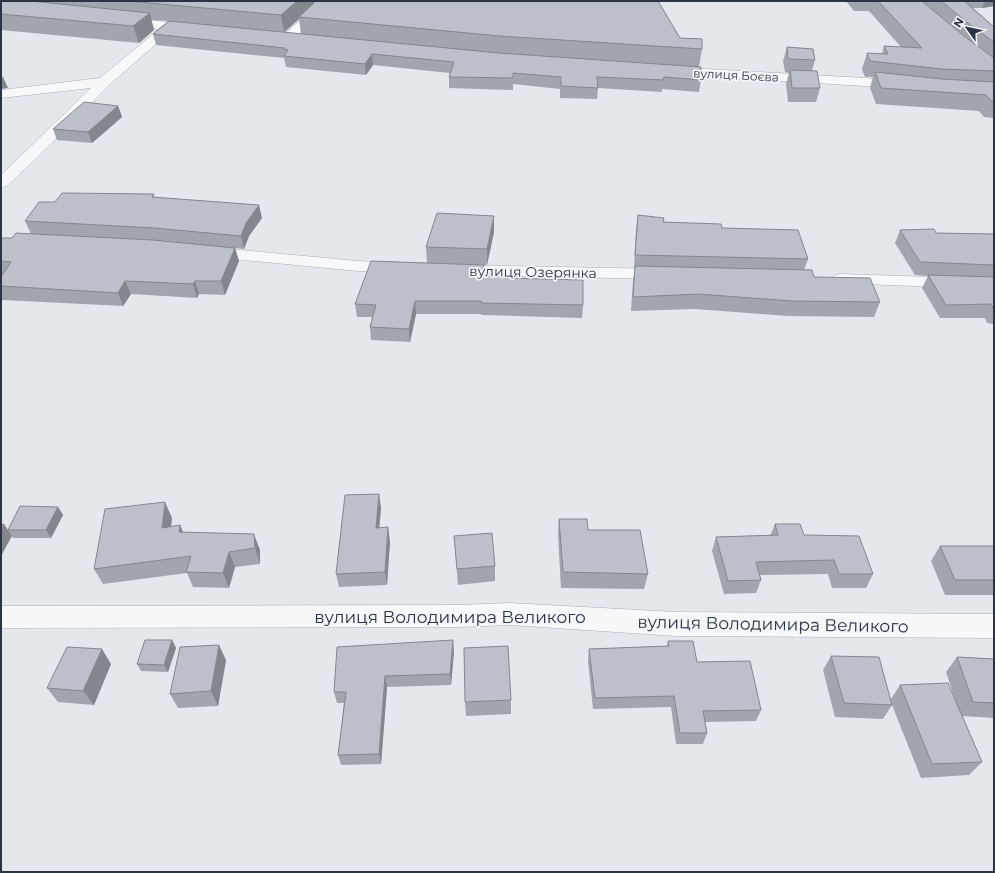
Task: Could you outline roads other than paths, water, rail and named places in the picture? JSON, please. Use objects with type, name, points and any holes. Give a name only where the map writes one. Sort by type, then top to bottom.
[{"type":"street","points":[[288,38],[328,1]]},
{"type":"street","points":[[109,21],[203,30]]},
{"type":"street","points":[[1,182],[48,139],[104,82],[169,26]]},
{"type":"street","points":[[274,37],[303,40]]},
{"type":"street","name":"вулиця Боєва","points":[[658,70],[865,82],[912,88]]},
{"type":"street","points":[[1,94],[104,82]]},
{"type":"street","points":[[189,250],[358,266],[412,268]]},
{"type":"street","name":"вулиця Озерянка","points":[[435,270],[679,274]]},
{"type":"street","points":[[828,279],[994,284]]},
{"type":"street","name":"вулиця Володимира Великого","points":[[1,617],[459,616],[510,614],[676,624],[994,626]]}]
